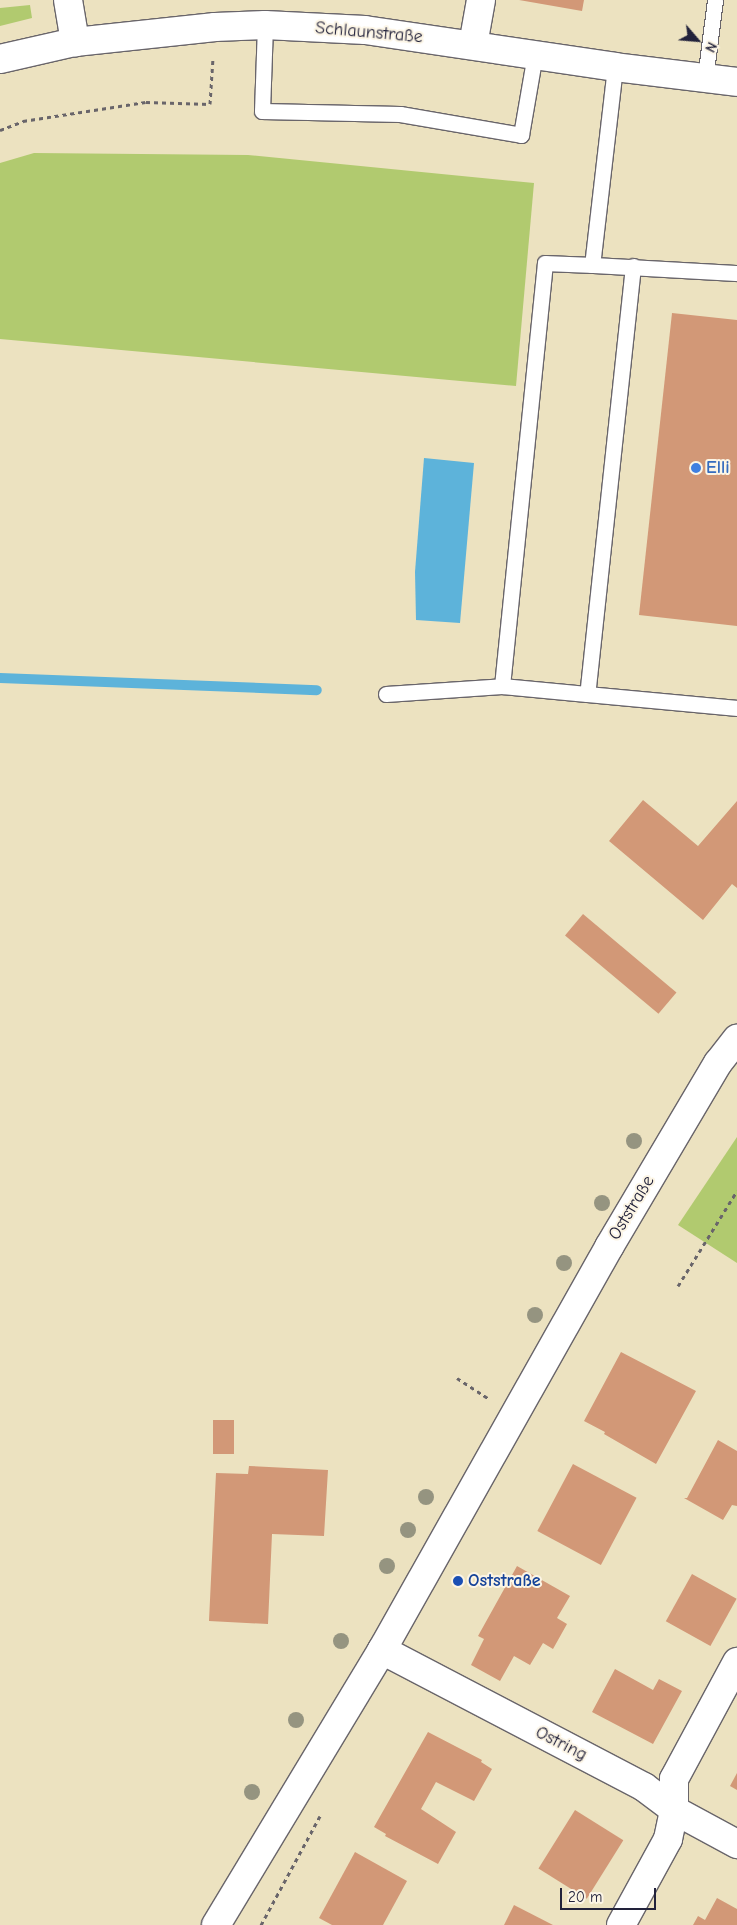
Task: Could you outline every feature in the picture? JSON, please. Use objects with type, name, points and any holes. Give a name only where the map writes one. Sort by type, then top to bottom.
[{"type":"street","points":[[68,0],[75,42]]},
{"type":"street","points":[[474,45],[482,0]]},
{"type":"street","name":"Schlaunstraße","points":[[0,59],[75,42],[214,27],[266,25],[365,30],[616,67],[737,82]]},
{"type":"street","name":"Oststraße","points":[[216,1925],[382,1650],[609,1247],[718,1063],[737,1039]]},
{"type":"street","name":"Ostring","points":[[382,1650],[644,1787],[674,1810],[737,1844]]},
{"type":"street","points":[[620,1925],[668,1839],[674,1810],[674,1779],[737,1662]]},
{"type":"lane","points":[[705,79],[715,0]]},
{"type":"lane","points":[[266,25],[262,111],[400,114],[521,135],[535,54]]},
{"type":"lane","points":[[592,265],[616,67]]},
{"type":"lane","points":[[502,686],[545,262],[737,273]]},
{"type":"lane","points":[[587,694],[633,266]]},
{"type":"lane","points":[[386,694],[502,686],[737,708]]},
{"type":"path","points":[[0,130],[23,121],[146,102],[210,104],[214,27]]},
{"type":"path","points":[[678,1286],[737,1191]]},
{"type":"path","points":[[457,1378],[515,1416]]},
{"type":"green space","points":[[30,5],[32,18],[0,26],[0,8]]},
{"type":"green space","points":[[34,153],[248,155],[534,183],[516,386],[0,339],[0,163]]},
{"type":"green space","points":[[737,1137],[737,1263],[678,1225]]},
{"type":"water","points":[[424,458],[474,463],[460,623],[416,620],[415,572]]},
{"type":"building","points":[[519,0],[584,0],[582,11]]},
{"type":"building","name":"Elli","points":[[672,313],[737,320],[737,626],[639,615]]},
{"type":"building","points":[[643,800],[698,846],[737,801],[737,888],[732,884],[703,920],[609,841]]},
{"type":"building","points":[[583,914],[676,992],[658,1014],[565,935]]},
{"type":"building","points":[[621,1352],[696,1391],[656,1464],[584,1421]]},
{"type":"building","points":[[213,1420],[234,1420],[234,1454],[213,1454]]},
{"type":"building","points":[[718,1440],[737,1451],[737,1506],[732,1505],[723,1520],[684,1498],[687,1498]]},
{"type":"building","points":[[573,1464],[637,1498],[601,1565],[537,1531]]},
{"type":"building","points":[[249,1466],[328,1470],[324,1536],[272,1534],[268,1624],[209,1621],[216,1473],[248,1474]]},
{"type":"building","points":[[517,1566],[570,1596],[557,1618],[567,1624],[553,1649],[543,1643],[530,1665],[514,1656],[500,1681],[471,1665],[484,1639],[478,1636]]},
{"type":"building","points":[[692,1574],[737,1599],[710,1646],[666,1621]]},
{"type":"building","points":[[615,1669],[653,1690],[659,1679],[682,1691],[653,1744],[592,1712]]},
{"type":"building","points":[[428,1732],[482,1760],[481,1762],[492,1769],[474,1801],[436,1782],[421,1809],[456,1832],[438,1864],[385,1836],[386,1834],[374,1827]]},
{"type":"building","points":[[737,1773],[737,1790],[730,1786]]},
{"type":"building","points":[[575,1810],[623,1840],[587,1899],[538,1869]]},
{"type":"building","points":[[355,1852],[407,1881],[383,1925],[332,1925],[319,1918]]},
{"type":"building","points":[[717,1898],[737,1909],[737,1925],[693,1925],[698,1916],[705,1920]]},
{"type":"building","points":[[514,1905],[553,1925],[504,1925]]},
{"type":"waterway","points":[[0,678],[317,690]]},
{"type":"place","name":"Elli","points":[[696,468]]},
{"type":"place","name":"Oststraße","points":[[458,1581]]}]
